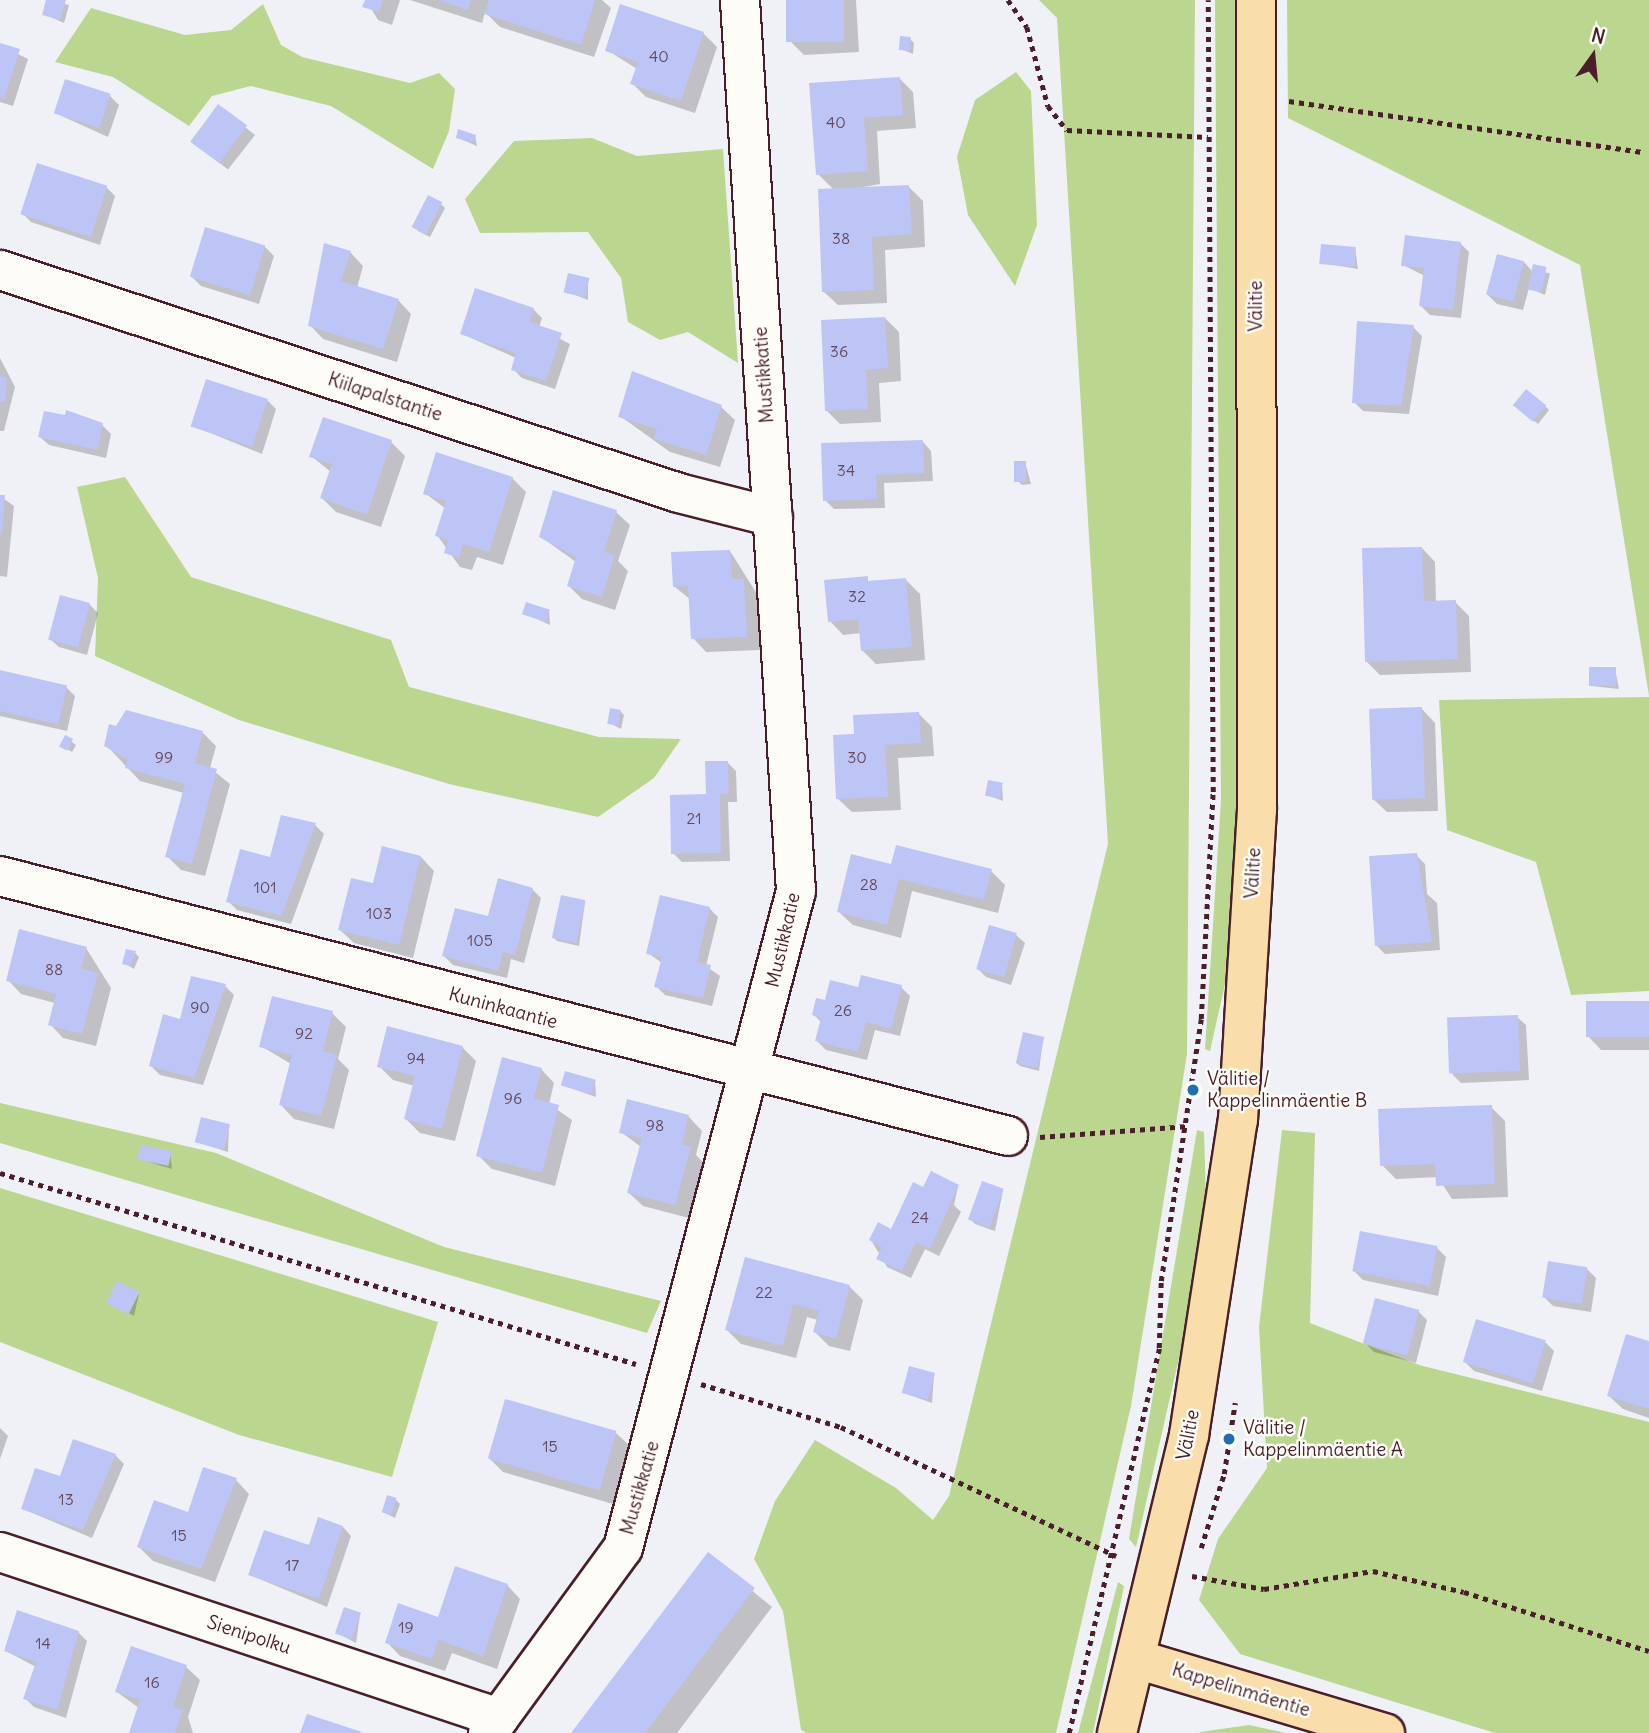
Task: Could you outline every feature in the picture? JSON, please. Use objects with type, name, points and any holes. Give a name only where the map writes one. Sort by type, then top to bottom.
[{"type":"main road","name":"Välitie","points":[[1117,1733],[1136,1659],[1176,1573],[1238,1120],[1257,810],[1256,0]]},
{"type":"main road","name":"Kappelinmäentie","points":[[1136,1659],[1385,1733]]},
{"type":"street","name":"Mustikkatie","points":[[494,1726],[622,1548],[672,1375],[796,891],[741,1]]},
{"type":"street","name":"Kiilapalstantie","points":[[0,270],[666,489],[773,517]]},
{"type":"street","name":"Kuninkaantie","points":[[0,876],[751,1073],[1008,1136]]},
{"type":"street","name":"Sienipolku","points":[[0,1552],[494,1726]]},
{"type":"path","points":[[1008,0],[1027,27],[1048,106],[1067,130],[1208,137]]},
{"type":"path","points":[[1069,1733],[1115,1556],[1159,1348],[1161,1281],[1189,1126],[1213,792],[1208,0]]},
{"type":"path","points":[[1257,96],[1642,152]]},
{"type":"path","points":[[1008,1136],[1065,1138],[1189,1126]]},
{"type":"path","points":[[0,1172],[841,1427],[1115,1556],[1176,1573],[1264,1589],[1373,1571],[1464,1592],[1649,1651]]},
{"type":"path","points":[[1176,1573],[1224,1474],[1235,1403]]},
{"type":"green space","points":[[1039,0],[1195,0],[1187,1054],[1131,1406],[1056,1733],[807,1733],[801,1730],[783,1611],[754,1559],[775,1501],[815,1440],[896,1488],[933,1520],[949,1496],[1108,844],[1057,18]]},
{"type":"green space","points":[[1215,0],[1236,0],[1241,754],[1230,962],[1210,1051],[1205,1049],[1221,800]]},
{"type":"green space","points":[[1287,0],[1649,0],[1649,696],[1580,265],[1288,118]]},
{"type":"green space","points":[[263,4],[281,45],[302,57],[410,83],[439,73],[455,89],[449,131],[433,169],[331,106],[251,86],[212,96],[189,126],[113,77],[55,62],[91,8],[185,35],[231,30]]},
{"type":"green space","points":[[1016,72],[1031,91],[1037,225],[1015,286],[968,215],[957,157],[975,100]]},
{"type":"green space","points":[[592,138],[637,156],[723,149],[738,363],[688,332],[660,340],[628,322],[621,278],[588,232],[480,233],[465,199],[514,141]]},
{"type":"green space","points":[[125,477],[191,577],[391,640],[409,687],[599,737],[681,739],[654,778],[598,817],[449,784],[239,720],[95,656],[98,578],[77,487]]},
{"type":"green space","points":[[1649,697],[1649,991],[1571,995],[1536,862],[1447,830],[1439,700]]},
{"type":"green space","points":[[0,1103],[216,1153],[444,1247],[661,1301],[647,1333],[0,1143]]},
{"type":"green space","points":[[1197,1130],[1204,1132],[1206,1198],[1199,1270],[1136,1547],[1129,1539]]},
{"type":"green space","points":[[1282,1130],[1315,1133],[1310,1323],[1419,1365],[1649,1422],[1649,1733],[1495,1733],[1240,1654],[1199,1600],[1218,1539],[1267,1468],[1259,1327]]},
{"type":"green space","points":[[0,1188],[438,1322],[392,1477],[239,1435],[0,1342]]},
{"type":"green space","points":[[1118,1582],[1124,1586],[1093,1733],[1078,1733]]},
{"type":"green space","points":[[1249,1725],[1286,1733],[1199,1733],[1200,1732]]},
{"type":"building","points":[[46,0],[66,0],[60,20],[42,15]]},
{"type":"building","points":[[365,0],[383,0],[379,12],[362,7]]},
{"type":"building","points":[[438,0],[471,0],[468,10]]},
{"type":"building","points":[[489,0],[595,0],[581,45],[484,14]]},
{"type":"building","points":[[786,0],[844,0],[844,42],[786,42]]},
{"type":"building","points":[[620,4],[704,32],[681,101],[630,84],[638,62],[605,51]]},
{"type":"building","points":[[900,36],[911,37],[910,51],[899,50]]},
{"type":"building","points":[[0,43],[20,49],[4,99],[0,97]]},
{"type":"building","points":[[900,77],[903,115],[864,118],[868,171],[816,175],[809,83]]},
{"type":"building","points":[[65,79],[111,94],[100,128],[54,113]]},
{"type":"building","points":[[218,104],[247,125],[219,163],[190,142]]},
{"type":"building","points":[[458,129],[476,135],[474,143],[456,138]]},
{"type":"building","points":[[37,163],[107,186],[91,237],[20,214]]},
{"type":"building","points":[[909,185],[912,234],[872,237],[874,290],[822,292],[818,189]]},
{"type":"building","points":[[428,195],[442,202],[426,234],[412,227]]},
{"type":"building","points":[[205,227],[265,245],[250,295],[190,277]]},
{"type":"building","points":[[1405,235],[1461,242],[1453,310],[1419,306],[1424,268],[1401,266]]},
{"type":"building","points":[[324,243],[351,251],[341,281],[399,299],[383,349],[308,326]]},
{"type":"building","points":[[1321,244],[1356,247],[1354,267],[1319,264]]},
{"type":"building","points":[[1497,254],[1524,261],[1513,302],[1486,295]]},
{"type":"building","points":[[1533,264],[1547,267],[1541,292],[1528,289]]},
{"type":"building","points":[[568,273],[589,278],[585,297],[564,292]]},
{"type":"building","points":[[475,288],[534,308],[529,322],[562,333],[546,381],[511,370],[516,353],[460,334]]},
{"type":"building","points":[[885,317],[888,368],[866,370],[868,409],[825,411],[821,320]]},
{"type":"building","points":[[1357,321],[1414,325],[1401,406],[1352,403]]},
{"type":"building","points":[[632,371],[722,405],[706,455],[654,439],[657,429],[618,417]]},
{"type":"building","points":[[0,376],[7,377],[5,402],[0,401]]},
{"type":"building","points":[[206,379],[268,399],[252,447],[191,427]]},
{"type":"building","points":[[1526,389],[1546,405],[1533,422],[1513,405]]},
{"type":"building","points":[[66,410],[103,423],[98,450],[38,437],[44,411],[65,415]]},
{"type":"building","points":[[323,417],[392,440],[367,515],[320,498],[332,464],[309,457]]},
{"type":"building","points":[[923,440],[924,473],[876,475],[877,499],[823,501],[821,443]]},
{"type":"building","points":[[436,452],[513,477],[489,552],[463,544],[459,558],[444,553],[448,540],[435,536],[446,501],[423,494]]},
{"type":"building","points":[[1014,461],[1026,461],[1026,482],[1014,482]]},
{"type":"building","points":[[553,490],[617,510],[604,552],[615,555],[602,597],[567,586],[576,557],[539,537]]},
{"type":"building","points":[[0,495],[5,495],[2,535],[0,534]]},
{"type":"building","points":[[1422,547],[1424,601],[1456,600],[1458,659],[1365,662],[1362,548]]},
{"type":"building","points":[[730,550],[732,579],[744,579],[747,637],[691,639],[688,586],[673,587],[671,552]]},
{"type":"building","points":[[868,576],[868,581],[906,578],[912,647],[861,651],[858,619],[828,622],[824,580]]},
{"type":"building","points":[[60,595],[90,603],[78,647],[48,639]]},
{"type":"building","points":[[526,602],[550,610],[546,622],[522,614]]},
{"type":"building","points":[[1589,667],[1616,667],[1616,686],[1589,686]]},
{"type":"building","points":[[0,670],[67,686],[58,724],[0,711]]},
{"type":"building","points":[[1422,707],[1425,798],[1372,800],[1369,709]]},
{"type":"building","points":[[610,708],[621,710],[618,726],[607,724]]},
{"type":"building","points":[[126,710],[203,731],[195,763],[217,769],[192,864],[165,857],[185,784],[125,768],[127,759],[104,746],[109,724],[116,726]]},
{"type":"building","points":[[919,712],[921,743],[885,745],[888,797],[836,799],[833,735],[854,734],[853,715]]},
{"type":"building","points":[[65,735],[73,739],[67,751],[59,747]]},
{"type":"building","points":[[705,761],[728,761],[729,794],[720,794],[721,853],[671,854],[670,795],[706,794]]},
{"type":"building","points":[[988,780],[1003,783],[1000,799],[985,796]]},
{"type":"building","points":[[281,815],[316,823],[282,916],[226,902],[240,849],[270,857]]},
{"type":"building","points":[[896,845],[992,869],[984,900],[899,879],[887,925],[837,912],[851,854],[891,864]]},
{"type":"building","points":[[382,846],[421,856],[399,945],[338,930],[351,878],[373,883]]},
{"type":"building","points":[[1417,853],[1432,942],[1375,946],[1369,856]]},
{"type":"building","points":[[498,878],[533,888],[515,955],[503,952],[498,971],[442,956],[455,908],[488,916]]},
{"type":"building","points":[[561,895],[585,900],[576,943],[552,938]]},
{"type":"building","points":[[660,895],[710,907],[697,962],[711,965],[703,998],[654,987],[662,957],[646,954]]},
{"type":"building","points":[[989,925],[1017,933],[1004,977],[976,969]]},
{"type":"building","points":[[19,929],[87,947],[81,968],[98,973],[82,1034],[48,1025],[56,994],[6,981]]},
{"type":"building","points":[[126,949],[136,951],[130,966],[122,964]]},
{"type":"building","points":[[861,975],[902,985],[891,1029],[866,1022],[858,1052],[815,1041],[821,1018],[812,1015],[816,998],[825,1000],[830,980],[858,987]]},
{"type":"building","points":[[191,976],[226,984],[194,1078],[149,1066],[163,1014],[180,1019]]},
{"type":"building","points":[[272,996],[333,1011],[323,1051],[337,1055],[321,1116],[279,1105],[292,1055],[259,1047]]},
{"type":"building","points":[[1586,1001],[1649,1001],[1649,1037],[1586,1037]]},
{"type":"building","points":[[1518,1015],[1520,1071],[1449,1073],[1447,1017]]},
{"type":"building","points":[[387,1026],[463,1046],[442,1129],[404,1119],[415,1076],[377,1067]]},
{"type":"building","points":[[1023,1032],[1044,1037],[1037,1068],[1016,1063]]},
{"type":"building","points":[[502,1057],[542,1068],[534,1098],[559,1105],[542,1173],[476,1156]]},
{"type":"building","points":[[565,1071],[596,1080],[592,1094],[561,1085]]},
{"type":"building","points":[[627,1099],[689,1115],[682,1144],[691,1147],[675,1205],[627,1193],[642,1138],[619,1133]]},
{"type":"building","points":[[1492,1105],[1495,1184],[1436,1186],[1435,1164],[1380,1166],[1378,1109]]},
{"type":"building","points":[[201,1117],[230,1124],[224,1149],[195,1142]]},
{"type":"building","points":[[140,1145],[171,1151],[169,1166],[137,1160]]},
{"type":"building","points":[[931,1171],[959,1185],[930,1249],[916,1242],[902,1271],[876,1259],[882,1247],[869,1240],[878,1222],[891,1229],[913,1182],[923,1187]]},
{"type":"building","points":[[982,1181],[1004,1189],[990,1227],[968,1220]]},
{"type":"building","points":[[1360,1231],[1438,1246],[1430,1286],[1352,1271]]},
{"type":"building","points":[[745,1257],[850,1285],[836,1339],[813,1332],[819,1311],[793,1304],[783,1346],[725,1330]]},
{"type":"building","points":[[1548,1261],[1588,1267],[1582,1304],[1542,1298]]},
{"type":"building","points":[[117,1281],[139,1292],[129,1314],[106,1303]]},
{"type":"building","points":[[1375,1298],[1419,1310],[1407,1355],[1363,1343]]},
{"type":"building","points":[[1476,1319],[1546,1340],[1533,1383],[1463,1362]]},
{"type":"building","points":[[1626,1334],[1649,1341],[1649,1409],[1607,1396]]},
{"type":"building","points":[[909,1366],[935,1373],[928,1400],[902,1393]]},
{"type":"building","points":[[505,1399],[617,1431],[599,1491],[488,1459]]},
{"type":"building","points":[[73,1439],[116,1454],[83,1530],[21,1509],[35,1468],[60,1476]]},
{"type":"building","points":[[203,1467],[237,1478],[201,1569],[137,1547],[154,1500],[188,1512]]},
{"type":"building","points":[[387,1495],[397,1498],[391,1515],[382,1512]]},
{"type":"building","points":[[318,1517],[343,1526],[319,1599],[248,1575],[264,1530],[309,1545]]},
{"type":"building","points":[[708,1552],[755,1588],[645,1733],[571,1733]]},
{"type":"building","points":[[455,1566],[508,1584],[483,1656],[438,1640],[432,1659],[385,1643],[398,1603],[438,1617]]},
{"type":"building","points":[[344,1607],[361,1613],[352,1639],[335,1633]]},
{"type":"building","points":[[17,1610],[79,1631],[57,1710],[23,1699],[36,1662],[4,1651]]},
{"type":"building","points":[[131,1646],[187,1665],[173,1707],[183,1710],[175,1733],[129,1733],[140,1700],[115,1692]]},
{"type":"building","points":[[307,1714],[362,1732],[300,1733]]},
{"type":"place","name":"Välitie / Kappelinmäentie B","points":[[1193,1090]]},
{"type":"place","name":"Välitie / Kappelinmäentie A","points":[[1229,1439]]}]
